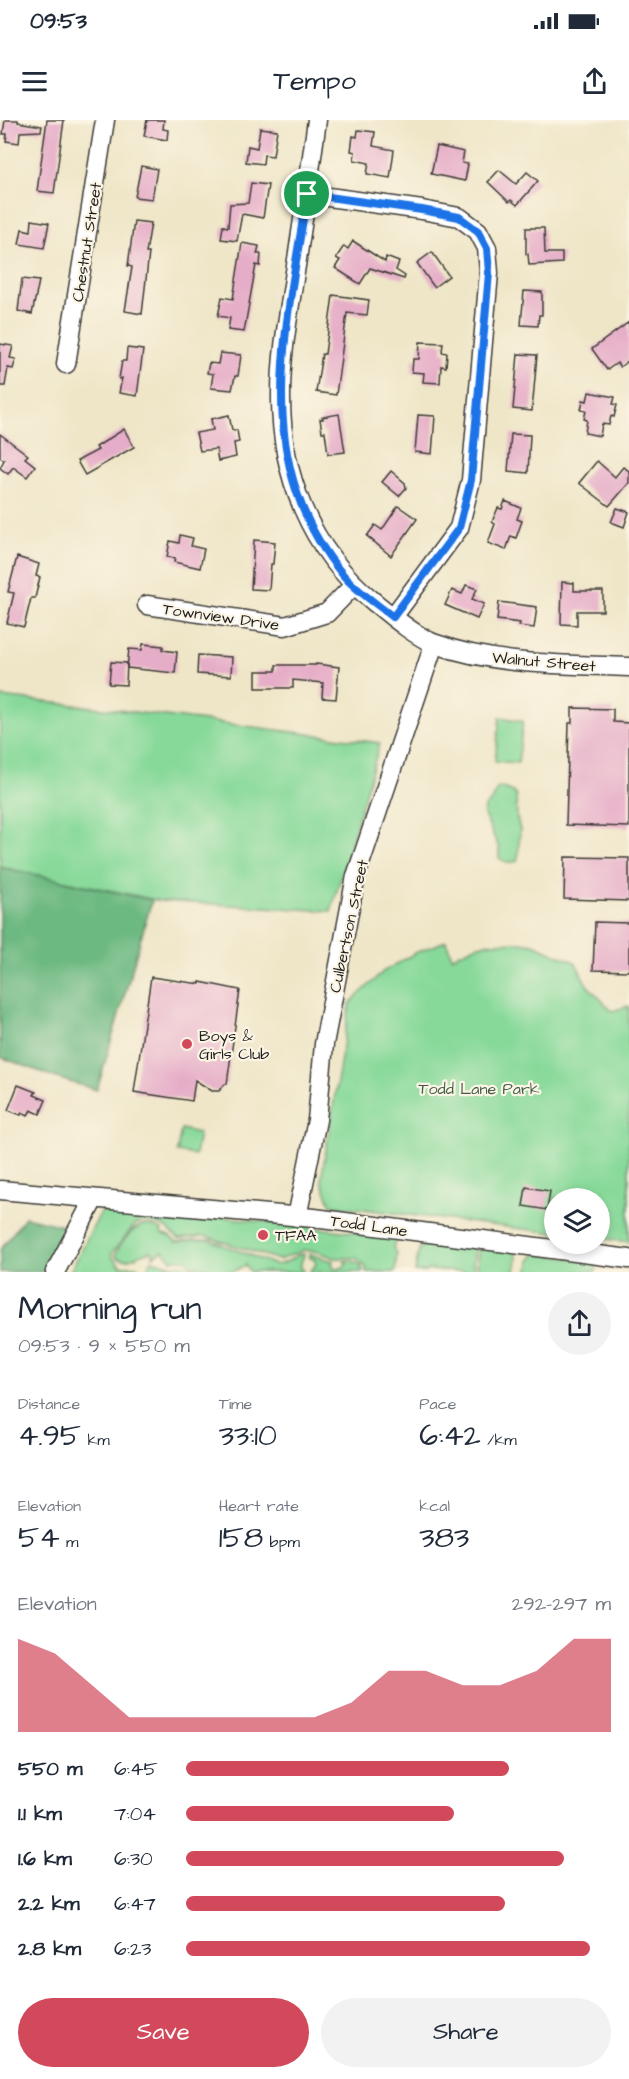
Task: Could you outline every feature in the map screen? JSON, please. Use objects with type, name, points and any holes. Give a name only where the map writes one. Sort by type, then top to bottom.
[{"type":"street","name":"Chestnut Street","points":[[66,364],[105,120]]},
{"type":"street","name":"Walnut Street","points":[[317,120],[285,343],[281,393],[283,438],[291,472],[303,510],[322,547],[354,585],[393,617],[434,644],[493,658],[629,667]]},
{"type":"street","points":[[307,194],[459,217],[478,231],[487,248],[489,273],[471,480],[464,509],[459,528],[393,617]]},
{"type":"street","name":"Townview Drive","points":[[147,605],[285,626],[327,613],[354,585]]},
{"type":"street","name":"Culbertson Street","points":[[297,1216],[317,1120],[324,1044],[356,876],[434,644]]},
{"type":"street","name":"Todd Lane","points":[[0,1190],[297,1216],[629,1260]]},
{"type":"street","points":[[55,1272],[94,1199]]},
{"type":"green space","points":[[0,697],[380,743],[331,911],[160,901],[0,867]]},
{"type":"green space","points":[[500,717],[523,721],[518,763],[495,761]]},
{"type":"green space","points":[[500,787],[513,792],[516,796],[520,830],[517,861],[512,862],[505,862],[499,858],[499,848],[484,815],[485,807]]},
{"type":"green space","points":[[0,867],[152,900],[97,1090],[0,1057]]},
{"type":"green space","name":"Todd Lane Park","points":[[446,941],[452,957],[478,945],[520,942],[533,944],[575,962],[587,985],[612,1011],[629,1006],[629,1242],[610,1239],[610,1188],[544,1188],[544,1232],[331,1205],[321,1180],[350,1003],[384,971],[415,953]]},
{"type":"green space","points":[[181,1129],[199,1133],[195,1155],[177,1152]]},
{"type":"green space","points":[[109,1207],[232,1218],[393,1237],[396,1240],[393,1247],[397,1254],[395,1272],[366,1272],[366,1267],[356,1258],[335,1258],[304,1250],[279,1260],[205,1236],[179,1239],[163,1226],[145,1221],[136,1224],[112,1253],[112,1257],[121,1266],[147,1269],[151,1260],[173,1266],[186,1265],[207,1272],[70,1272],[101,1212]]},
{"type":"green space","points":[[25,1217],[67,1227],[42,1272],[0,1272],[0,1250]]},
{"type":"green space","points":[[142,1225],[162,1230],[161,1233],[177,1242],[210,1240],[276,1265],[304,1254],[301,1268],[304,1270],[302,1272],[250,1272],[246,1265],[232,1272],[221,1272],[192,1265],[186,1259],[172,1260],[163,1251],[153,1256],[154,1253],[151,1251],[130,1259],[117,1258],[115,1255],[123,1242]]},
{"type":"green space","points":[[428,1242],[472,1246],[475,1248],[473,1263],[476,1272],[427,1270],[426,1272],[415,1272],[419,1249]]},
{"type":"green space","points":[[481,1247],[515,1251],[517,1258],[515,1272],[480,1272],[477,1263]]},
{"type":"green space","points":[[309,1254],[333,1261],[332,1266],[339,1269],[345,1266],[344,1261],[354,1261],[361,1266],[363,1272],[312,1272],[310,1271],[316,1262],[309,1258]]},
{"type":"green space","points":[[535,1254],[597,1261],[596,1272],[529,1272],[530,1261]]},
{"type":"building","points":[[5,120],[18,120],[18,122],[42,126],[41,131],[20,132],[19,143],[6,141],[7,134],[3,134]]},
{"type":"building","points":[[47,120],[64,120],[54,193],[37,191]]},
{"type":"building","points":[[147,120],[164,120],[163,129],[168,130],[167,140],[144,136]]},
{"type":"building","points":[[260,128],[277,130],[273,156],[264,155],[263,164],[246,162],[248,146],[257,148]]},
{"type":"building","points":[[358,130],[375,132],[373,146],[394,150],[390,178],[367,174],[369,163],[354,160],[355,152],[351,151],[353,136],[357,137]]},
{"type":"building","points":[[437,146],[464,152],[462,163],[468,164],[465,181],[431,174]]},
{"type":"building","points":[[141,166],[157,169],[152,199],[135,197]]},
{"type":"building","points":[[499,170],[516,184],[527,172],[538,181],[517,205],[511,200],[509,202],[488,182]]},
{"type":"building","points":[[251,183],[268,185],[263,218],[242,214],[237,241],[221,239],[223,226],[228,227],[230,204],[248,203]]},
{"type":"building","points":[[32,220],[49,223],[44,248],[19,244],[22,229],[31,231]]},
{"type":"building","points":[[134,221],[151,223],[146,253],[149,253],[142,314],[125,311],[132,267],[128,266]]},
{"type":"building","points":[[526,228],[544,228],[545,253],[562,253],[562,263],[529,265],[528,254],[526,254]]},
{"type":"building","points":[[353,241],[385,262],[386,257],[399,262],[396,270],[405,276],[404,279],[370,268],[360,284],[335,268],[340,260],[336,258],[344,246],[348,249]]},
{"type":"building","points":[[242,243],[259,246],[257,254],[261,254],[260,266],[256,265],[244,332],[228,330],[230,318],[218,316],[222,297],[233,299]]},
{"type":"building","points":[[432,252],[449,276],[434,287],[417,263]]},
{"type":"building","points":[[22,279],[39,281],[32,314],[18,311]]},
{"type":"building","points":[[524,291],[542,292],[542,315],[539,315],[538,326],[521,325]]},
{"type":"building","points":[[333,295],[369,300],[367,315],[347,313],[336,395],[316,392],[322,354],[325,354]]},
{"type":"building","points":[[629,322],[629,360],[620,367],[617,363],[607,370],[592,349]]},
{"type":"building","points":[[420,342],[443,343],[442,352],[447,353],[446,367],[441,366],[440,383],[423,382],[424,373],[412,372],[413,359],[419,359]]},
{"type":"building","points":[[0,344],[13,346],[10,358],[16,359],[13,369],[8,368],[5,386],[0,386]]},
{"type":"building","points":[[127,348],[143,350],[137,396],[119,393],[122,361],[126,361]]},
{"type":"building","points":[[220,353],[241,355],[238,376],[235,376],[232,390],[211,388],[213,374],[207,373],[209,363],[218,364]]},
{"type":"building","points":[[518,354],[537,355],[532,411],[513,409]]},
{"type":"building","points":[[589,392],[615,397],[613,404],[617,405],[609,425],[602,424],[600,436],[585,433],[586,411],[581,410],[583,400],[587,401]]},
{"type":"building","points":[[339,414],[345,452],[328,454],[325,432],[322,432],[320,419]]},
{"type":"building","points":[[229,415],[232,430],[237,430],[239,442],[234,443],[236,457],[218,461],[216,449],[200,451],[196,433],[213,430],[211,419]]},
{"type":"building","points":[[418,415],[435,416],[432,454],[415,452]]},
{"type":"building","points":[[124,429],[134,447],[85,475],[77,461],[98,450],[96,447]]},
{"type":"building","points":[[0,434],[28,455],[25,458],[35,466],[27,477],[13,467],[8,474],[0,468],[4,460],[0,457]]},
{"type":"building","points":[[511,434],[530,435],[528,473],[508,471]]},
{"type":"building","points":[[597,461],[615,477],[623,467],[629,471],[629,483],[609,506],[579,483]]},
{"type":"building","points":[[391,471],[405,483],[406,488],[399,496],[382,482]]},
{"type":"building","points":[[505,501],[521,508],[517,519],[522,521],[516,538],[511,536],[506,550],[488,543],[495,524],[492,522],[498,508],[502,509]]},
{"type":"building","points":[[398,506],[417,519],[391,556],[367,536],[375,525],[382,530]]},
{"type":"building","points":[[617,508],[629,512],[624,527],[611,522]]},
{"type":"building","points":[[180,535],[193,538],[191,546],[204,549],[200,568],[174,562],[175,558],[167,557],[170,541],[179,543]]},
{"type":"building","points":[[254,540],[275,542],[269,590],[251,589]]},
{"type":"building","points":[[17,557],[39,564],[36,576],[40,577],[35,598],[31,598],[24,627],[7,623],[14,593],[8,592]]},
{"type":"building","points":[[562,582],[574,583],[574,591],[603,591],[603,611],[577,611],[577,625],[561,624]]},
{"type":"building","points":[[466,585],[477,589],[472,599],[484,604],[477,619],[445,605],[452,590],[462,594]]},
{"type":"building","points":[[499,602],[537,607],[534,628],[519,626],[520,623],[497,620]]},
{"type":"building","points":[[143,644],[163,646],[163,650],[177,652],[175,673],[127,668],[129,649],[142,650]]},
{"type":"building","points":[[198,655],[232,657],[231,676],[197,674]]},
{"type":"building","points":[[111,662],[127,663],[126,685],[109,684]]},
{"type":"building","points":[[316,664],[339,667],[336,699],[322,698],[323,683],[293,680],[293,688],[256,688],[256,671],[276,671],[276,665]]},
{"type":"building","points":[[572,708],[613,709],[613,722],[629,723],[629,827],[566,825],[569,723],[572,723]]},
{"type":"building","points":[[565,857],[629,858],[629,901],[564,899]]},
{"type":"building","points":[[595,922],[629,923],[629,971],[593,970]]},
{"type":"building","name":"Boys & Girls Club","points":[[151,977],[200,984],[200,982],[240,990],[227,1084],[219,1091],[212,1091],[195,1080],[192,1101],[134,1092]]},
{"type":"building","points":[[18,1085],[36,1092],[34,1095],[46,1100],[40,1114],[31,1110],[28,1115],[22,1112],[21,1115],[8,1110]]},
{"type":"building","points":[[526,1187],[544,1190],[544,1210],[523,1206]]},
{"type":"place","name":"Boys & Girls Club","points":[[187,1044]]},
{"type":"place","name":"TFAA","points":[[263,1235]]},
{"type":"route","points":[[307,194],[459,217],[478,231],[487,248],[489,273],[471,480],[459,528],[393,617],[345,577],[322,547],[303,510],[283,438],[281,393],[285,343],[307,194]]}]
